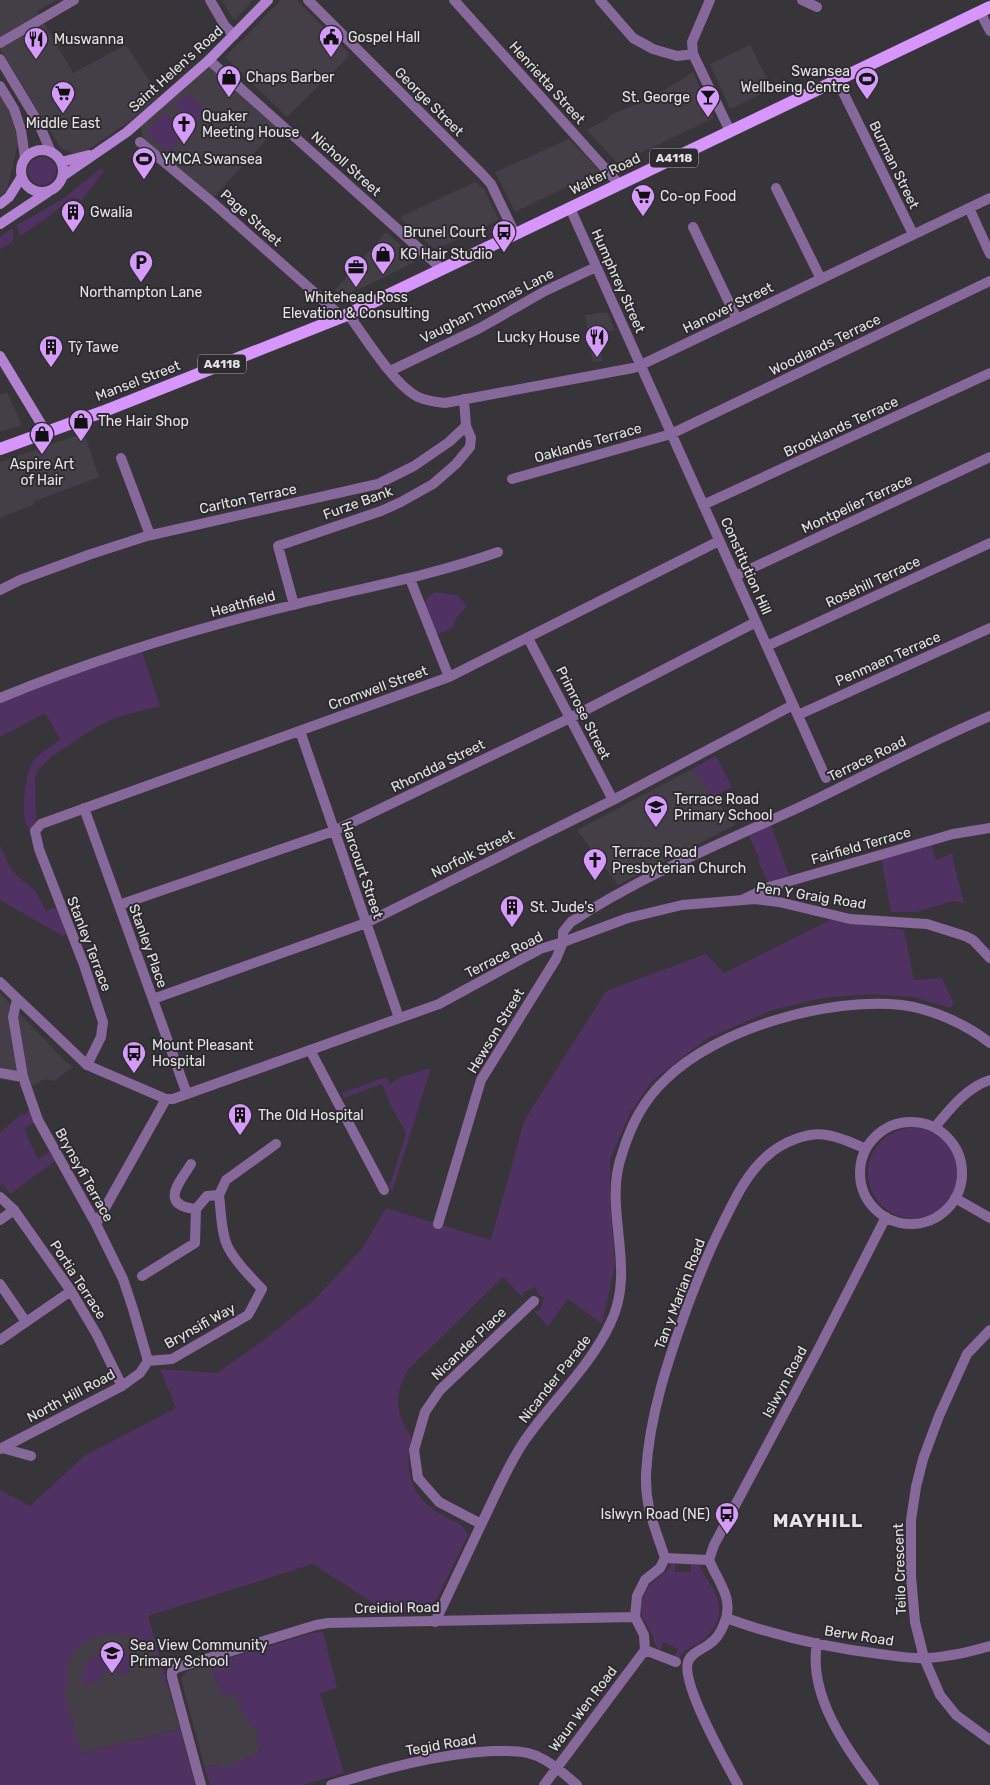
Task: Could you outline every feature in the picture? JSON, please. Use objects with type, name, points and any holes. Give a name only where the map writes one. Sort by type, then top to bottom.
[{"type":"main road","name":"Saint Helen's Road","points":[[63,176],[127,132],[209,60],[268,0]]},
{"type":"main road","name":"Walter Road","points":[[345,316],[985,9]]},
{"type":"main road","points":[[0,224],[49,192],[55,188],[60,183],[63,176],[61,162],[51,152],[37,150],[25,158],[20,171],[21,178],[29,189],[42,193],[49,192]]},
{"type":"main road","name":"Saint Helen's Road","points":[[61,162],[97,152]]},
{"type":"main road","points":[[0,204],[9,197],[21,178]]},
{"type":"main road","name":"Mansel Street","points":[[0,449],[345,316]]},
{"type":"main road","points":[[0,356],[46,432]]},
{"type":"street","points":[[0,43],[74,0]]},
{"type":"street","points":[[210,0],[225,26],[234,35]]},
{"type":"street","name":"George Street","points":[[308,0],[491,184],[515,234]]},
{"type":"street","name":"Henrietta Street","points":[[454,0],[619,184]]},
{"type":"street","points":[[600,0],[634,38],[653,48],[677,56],[693,54]]},
{"type":"street","points":[[710,0],[692,42],[693,54],[730,132]]},
{"type":"street","points":[[802,0],[818,7]]},
{"type":"street","points":[[985,9],[990,32]]},
{"type":"street","points":[[0,59],[38,122],[51,152]]},
{"type":"street","name":"Nicholl Street","points":[[209,60],[442,269]]},
{"type":"street","name":"Burman Street","points":[[837,80],[913,234]]},
{"type":"street","points":[[0,86],[14,109],[21,130],[25,158]]},
{"type":"street","name":"Page Street","points":[[140,142],[345,316],[390,371]]},
{"type":"street","points":[[776,188],[821,279]]},
{"type":"street","name":"Hanover Street","points":[[390,371],[408,391],[419,398],[445,403],[632,368],[990,198]]},
{"type":"street","name":"Humphrey Street","points":[[570,208],[640,365]]},
{"type":"street","points":[[969,208],[990,254]]},
{"type":"street","points":[[693,227],[736,319]]},
{"type":"street","name":"Vaughan Thomas Lane","points":[[390,371],[480,328],[545,291],[596,267]]},
{"type":"street","name":"Woodlands Terrace","points":[[671,434],[990,281]]},
{"type":"street","name":"Constitution Hill","points":[[640,365],[826,778]]},
{"type":"street","name":"Brooklands Terrace","points":[[703,506],[990,373]]},
{"type":"street","points":[[464,399],[466,426]]},
{"type":"street","name":"Carlton Terrace","points":[[0,590],[20,580],[150,535],[378,484],[414,466],[449,442],[466,426]]},
{"type":"street","name":"Furze Bank","points":[[294,605],[278,546],[381,511],[433,484],[456,464],[470,447],[471,438],[466,426]]},
{"type":"street","name":"Oaklands Terrace","points":[[512,479],[671,434]]},
{"type":"street","name":"Montpelier Terrace","points":[[735,576],[990,457]]},
{"type":"street","points":[[121,458],[150,535]]},
{"type":"street","name":"Cromwell Street","points":[[35,831],[41,824],[84,808],[449,677],[719,541]]},
{"type":"street","name":"Rosehill Terrace","points":[[766,646],[990,543]]},
{"type":"street","name":"Heathfield","points":[[0,698],[153,642],[294,605],[410,579],[474,561],[498,552]]},
{"type":"street","points":[[410,579],[449,677]]},
{"type":"street","name":"Rhondda Street","points":[[119,906],[334,831],[570,718],[756,622]]},
{"type":"street","name":"Penmaen Terrace","points":[[798,715],[990,628]]},
{"type":"street","name":"Primrose Street","points":[[528,638],[613,800]]},
{"type":"street","name":"Norfolk Street","points":[[153,1000],[366,923],[613,800],[793,705]]},
{"type":"street","name":"Terrace Road","points":[[166,1099],[187,1094],[439,1004],[540,949],[563,942],[563,932],[572,922],[664,870],[990,716]]},
{"type":"street","name":"Harcourt Street","points":[[300,731],[399,1018]]},
{"type":"street","name":"Stanley Place","points":[[84,808],[187,1094]]},
{"type":"street","name":"Fairfield Terrace","points":[[742,900],[769,887],[944,836],[990,828]]},
{"type":"street","name":"Stanley Terrace","points":[[35,831],[39,850],[84,965],[103,1022],[102,1038],[87,1065]]},
{"type":"street","name":"Pen Y Graig Road","points":[[563,942],[628,918],[682,905],[742,900],[771,901],[850,919],[927,924],[966,936],[973,940],[990,958]]},
{"type":"street","name":"Hewson Street","points":[[438,1224],[481,1080],[556,959],[563,942]]},
{"type":"street","points":[[0,982],[87,1065],[166,1099],[96,1224]]},
{"type":"street","name":"Brynsyfi Terrace","points":[[17,999],[13,1016],[23,1076],[38,1120],[96,1224],[123,1279],[148,1361]]},
{"type":"street","name":"Nicander Parade","points":[[435,1622],[509,1465],[525,1440],[581,1371],[599,1346],[612,1322],[622,1281],[616,1175],[634,1121],[648,1099],[665,1080],[695,1054],[735,1034],[786,1017],[828,1008],[871,1005],[909,1007],[928,1011],[952,1020],[990,1043]]},
{"type":"street","points":[[310,1050],[384,1190]]},
{"type":"street","points":[[0,1073],[23,1076]]},
{"type":"street","points":[[935,1127],[962,1097],[982,1082],[990,1080]]},
{"type":"street","points":[[918,1122],[935,1127],[951,1140],[962,1161],[962,1180],[959,1193],[949,1208],[942,1214],[924,1222],[905,1224],[886,1217],[873,1206],[864,1193],[860,1178],[861,1164],[866,1148],[885,1129],[899,1123],[918,1122]]},
{"type":"street","name":"Tan y Marian Road","points":[[665,1558],[647,1505],[646,1474],[649,1442],[655,1410],[675,1339],[716,1237],[736,1197],[750,1175],[768,1155],[790,1142],[808,1136],[825,1134],[866,1148]]},
{"type":"street","points":[[142,1276],[195,1243],[196,1209],[207,1196],[219,1195],[226,1180],[276,1144]]},
{"type":"street","points":[[192,1164],[174,1190],[174,1196],[185,1208],[196,1209]]},
{"type":"street","name":"Brynsifi Way","points":[[148,1361],[172,1359],[248,1315],[262,1289],[228,1248],[219,1195]]},
{"type":"street","name":"Portia Terrace","points":[[0,1197],[14,1210],[71,1291],[97,1334],[122,1386]]},
{"type":"street","points":[[955,1198],[990,1218]]},
{"type":"street","points":[[0,1220],[14,1210]]},
{"type":"street","name":"Islwyn Road","points":[[709,1560],[719,1536],[886,1217]]},
{"type":"street","points":[[0,1284],[26,1322]]},
{"type":"street","points":[[0,1340],[71,1291]]},
{"type":"street","name":"Nicander Place","points":[[481,1524],[439,1502],[418,1478],[414,1450],[425,1412],[440,1390],[534,1301]]},
{"type":"street","name":"Teilo Crescent","points":[[990,1330],[967,1354],[939,1416],[923,1459],[911,1520],[911,1576],[915,1622],[924,1658],[934,1685],[944,1702],[956,1715],[990,1740]]},
{"type":"street","name":"North Hill Road","points":[[1,1448],[122,1386],[140,1372],[148,1361]]},
{"type":"street","points":[[1,1448],[31,1456]]},
{"type":"street","points":[[676,1662],[645,1650],[644,1635],[635,1618],[635,1605],[640,1587],[645,1580],[660,1568],[665,1558],[709,1560],[724,1588],[728,1605],[726,1618],[717,1638],[688,1660],[688,1672],[694,1697],[716,1745],[738,1785]]},
{"type":"street","name":"Creidiol Road","points":[[201,1785],[172,1677],[172,1672],[176,1668],[328,1623],[635,1618]]},
{"type":"street","name":"Berw Road","points":[[726,1618],[752,1627],[868,1653],[924,1658],[968,1652],[990,1646]]},
{"type":"street","points":[[817,1643],[815,1656],[816,1672],[821,1695],[850,1753],[874,1785]]},
{"type":"street","name":"Waun Wen Road","points":[[544,1785],[645,1650]]},
{"type":"street","name":"Tegid Road","points":[[331,1785],[462,1752],[514,1750],[536,1755],[558,1767],[577,1785]]},
{"type":"shaded area","points":[[0,0],[57,0],[37,11],[73,73],[126,45],[159,95],[130,121],[89,149],[80,153],[71,153],[63,149],[0,49]]},
{"type":"shaded area","points":[[222,0],[253,0],[236,19],[233,19]]},
{"type":"shaded area","points":[[281,0],[297,0],[349,53],[349,56],[287,117],[225,57]]},
{"type":"shaded area","points":[[750,45],[772,89],[730,109],[710,64]]},
{"type":"shaded area","points":[[210,63],[277,128],[213,198],[143,140],[141,127]]},
{"type":"shaded area","points":[[693,72],[714,118],[619,163],[587,130],[609,118],[608,116],[652,98]]},
{"type":"shaded area","points":[[187,93],[206,110],[194,122],[173,106]]},
{"type":"shaded area","points":[[0,95],[13,117],[18,143],[7,190],[0,196]]},
{"type":"shaded area","points":[[165,113],[178,125],[184,118],[191,125],[171,148],[177,154],[174,158],[147,134],[147,130]]},
{"type":"shaded area","points":[[569,139],[600,171],[515,212],[495,172]]},
{"type":"shaded area","points":[[42,157],[52,161],[56,171],[52,181],[42,185],[32,181],[28,171],[32,161]]},
{"type":"shaded area","points":[[101,168],[104,171],[82,201],[72,198],[20,236],[17,225],[63,199]]},
{"type":"shaded area","points":[[475,182],[484,189],[499,220],[437,249],[433,248],[401,219],[402,216]]},
{"type":"shaded area","points":[[12,228],[14,233],[12,242],[0,250],[0,237]]},
{"type":"shaded area","points":[[386,232],[411,254],[415,262],[342,296],[335,290]]},
{"type":"shaded area","points":[[607,312],[615,330],[605,332],[604,326],[596,327],[602,361],[593,362],[585,315]]},
{"type":"shaded area","points":[[7,392],[22,425],[0,432],[0,395]]},
{"type":"shaded area","points":[[84,433],[99,477],[35,501],[33,505],[0,518],[0,462]]},
{"type":"shaded area","points":[[435,592],[457,595],[467,606],[456,618],[453,627],[437,635],[424,603]]},
{"type":"shaded area","points":[[141,649],[160,706],[118,717],[98,726],[52,756],[38,770],[35,777],[36,818],[31,830],[26,824],[24,809],[26,781],[35,759],[60,739],[45,713],[0,737],[0,701]]},
{"type":"shaded area","points":[[716,756],[732,787],[713,797],[692,769]]},
{"type":"shaded area","name":"Terrace Road Primary School","points":[[692,769],[735,825],[618,885],[577,830]]},
{"type":"shaded area","points":[[771,825],[789,875],[768,882],[749,836]]},
{"type":"shaded area","points":[[931,844],[936,860],[953,853],[953,860],[964,903],[953,901],[917,912],[891,912],[881,858]]},
{"type":"shaded area","points":[[0,846],[12,871],[35,891],[46,911],[54,908],[59,911],[66,934],[63,936],[0,900]]},
{"type":"shaded area","points":[[830,920],[904,930],[914,980],[942,978],[954,1004],[950,1008],[913,997],[870,994],[823,998],[772,1010],[706,1039],[652,1081],[630,1113],[610,1159],[610,1200],[615,1265],[602,1324],[568,1299],[548,1326],[534,1311],[540,1310],[544,1298],[539,1295],[535,1287],[524,1292],[523,1298],[503,1277],[408,1370],[403,1379],[398,1404],[402,1420],[411,1436],[408,1462],[412,1484],[424,1501],[445,1517],[459,1523],[468,1535],[435,1602],[425,1610],[414,1613],[396,1613],[381,1608],[313,1564],[148,1616],[167,1685],[164,1686],[159,1668],[155,1668],[150,1651],[139,1640],[123,1635],[106,1635],[89,1640],[76,1651],[68,1666],[69,1687],[64,1689],[81,1753],[180,1729],[195,1785],[0,1785],[0,1490],[30,1506],[84,1456],[176,1408],[160,1369],[217,1373],[260,1343],[314,1300],[362,1249],[386,1208],[491,1240],[524,1121],[606,991],[706,954],[724,973]]},
{"type":"shaded area","points":[[0,993],[63,1059],[73,1067],[54,1081],[45,1079],[34,1085],[0,1079]]},
{"type":"shaded area","points":[[431,1068],[392,1192],[388,1184],[391,1182],[406,1133],[391,1106],[382,1084],[344,1098],[342,1093],[386,1077],[390,1084],[399,1078]]},
{"type":"shaded area","points":[[31,1109],[36,1121],[24,1129],[38,1159],[49,1152],[55,1161],[10,1194],[3,1184],[0,1186],[0,1133],[22,1113],[24,1115]]},
{"type":"shaded area","points":[[913,1128],[930,1131],[945,1141],[955,1156],[958,1173],[955,1190],[945,1205],[930,1215],[913,1218],[896,1215],[881,1205],[871,1190],[868,1173],[871,1156],[881,1141],[896,1131]]},
{"type":"shaded area","points":[[671,1563],[675,1563],[675,1572],[691,1572],[691,1564],[698,1565],[718,1599],[719,1607],[719,1615],[711,1632],[703,1640],[687,1649],[679,1658],[675,1656],[678,1649],[663,1642],[660,1650],[658,1648],[643,1619],[641,1609],[643,1598],[648,1588],[667,1571]]},
{"type":"shaded area","name":"Sea View Community Primary School","points":[[148,1616],[180,1729],[81,1753],[51,1643]]},
{"type":"shaded area","points":[[323,1632],[337,1688],[320,1693],[344,1773],[303,1785],[210,1785],[205,1768],[214,1765],[223,1769],[259,1752],[260,1749],[255,1739],[260,1736],[254,1725],[250,1727],[234,1693],[223,1697],[210,1664],[312,1633]]},
{"type":"shaded area","points":[[114,1648],[131,1654],[128,1673],[120,1674],[111,1668],[103,1673],[102,1680],[84,1685],[83,1671],[89,1660],[106,1649]]},
{"type":"shaded area","points":[[210,1664],[223,1697],[234,1692],[250,1726],[254,1725],[260,1736],[259,1752],[223,1769],[214,1765],[205,1768],[181,1679],[188,1671]]},
{"type":"place","name":"Gospel Hall","points":[[331,58]]},
{"type":"place","name":"Muswanna","points":[[36,60]]},
{"type":"place","name":"Chaps Barber","points":[[229,98]]},
{"type":"place","name":"Swansea Wellbeing Centre","points":[[867,100]]},
{"type":"place","name":"Middle East","points":[[63,114]]},
{"type":"place","name":"St. George","points":[[708,118]]},
{"type":"place","name":"Quaker Meeting House","points":[[184,145]]},
{"type":"place","name":"YMCA Swansea","points":[[144,180]]},
{"type":"place","name":"Co-op Food","points":[[643,217]]},
{"type":"place","name":"Gwalia","points":[[73,233]]},
{"type":"place","name":"Brunel Court","points":[[504,253]]},
{"type":"place","name":"KG Hair Studio","points":[[383,275]]},
{"type":"place","name":"Northampton Lane","points":[[141,283]]},
{"type":"place","name":"Whitehead Ross Elevation & Consulting","points":[[356,288]]},
{"type":"place","name":"Lucky House","points":[[597,358]]},
{"type":"place","name":"Tŷ Tawe","points":[[51,368]]},
{"type":"place","name":"The Hair Shop","points":[[81,442]]},
{"type":"place","name":"Aspire Art of Hair","points":[[42,455]]},
{"type":"place","name":"Terrace Road Primary School","points":[[656,828]]},
{"type":"place","name":"Terrace Road Presbyterian Church","points":[[595,881]]},
{"type":"place","name":"St. Jude's","points":[[512,928]]},
{"type":"place","name":"Mount Pleasant Hospital","points":[[134,1074]]},
{"type":"place","name":"The Old Hospital","points":[[240,1136]]},
{"type":"place","name":"Islwyn Road (NE)","points":[[727,1535]]},
{"type":"place","name":"Sea View Community Primary School","points":[[112,1674]]},
{"type":"district","name":"MAYHILL","points":[[818,1520]]}]
